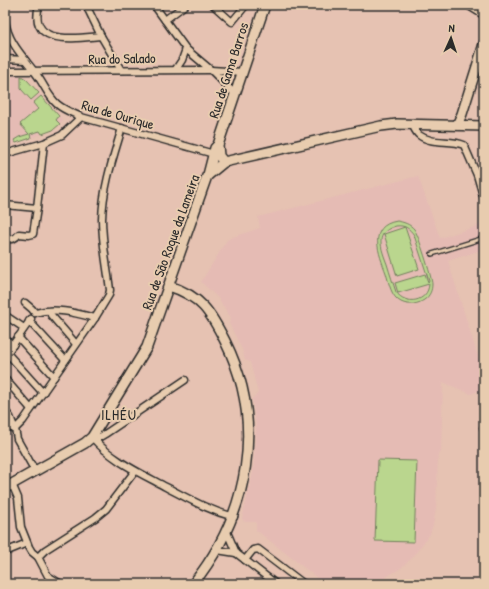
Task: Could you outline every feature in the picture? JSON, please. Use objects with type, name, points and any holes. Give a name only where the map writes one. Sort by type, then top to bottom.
[{"type":"main road","name":"Rua de Gama Barros","points":[[207,176],[215,148],[218,144],[265,5]]},
{"type":"main road","points":[[471,5],[484,13]]},
{"type":"main road","points":[[457,125],[462,114],[484,44]]},
{"type":"main road","name":"Rua de São Roque da Lameira","points":[[8,486],[85,443],[92,437],[147,347],[207,176],[224,162],[381,126],[412,124],[484,126]]},
{"type":"main road","points":[[218,144],[219,156],[224,162]]},
{"type":"main road","points":[[169,286],[193,296],[207,309],[234,358],[246,405],[248,436],[246,466],[234,517],[218,550],[194,584]]},
{"type":"street","points":[[39,5],[37,19],[39,24],[45,33],[52,37],[101,36]]},
{"type":"street","points":[[86,5],[101,36],[122,70]]},
{"type":"street","points":[[154,5],[186,49],[211,70],[235,94]]},
{"type":"street","points":[[165,20],[185,5]]},
{"type":"street","points":[[213,5],[232,22],[246,5]]},
{"type":"street","name":"Rua de Ourique","points":[[5,20],[10,39],[34,71],[47,92],[63,109],[81,117],[214,154]]},
{"type":"street","points":[[176,70],[186,49]]},
{"type":"street","points":[[5,59],[25,60]]},
{"type":"street","name":"Rua do Salado","points":[[5,71],[211,70],[243,72]]},
{"type":"street","points":[[5,154],[44,143],[62,136],[81,117]]},
{"type":"street","points":[[412,124],[419,135],[427,139],[464,145],[477,176],[484,199]]},
{"type":"street","points":[[15,429],[23,421],[54,377],[109,295],[110,290],[102,217],[108,172],[122,128]]},
{"type":"street","points":[[5,239],[12,240],[19,234],[33,234],[44,143]]},
{"type":"street","points":[[477,176],[484,176]]},
{"type":"street","points":[[5,205],[37,208]]},
{"type":"street","points":[[25,303],[32,308],[35,313]]},
{"type":"street","points":[[43,392],[6,354],[24,328],[35,313],[41,311],[71,311],[95,318]]},
{"type":"street","points":[[50,311],[50,315],[76,344]]},
{"type":"street","points":[[6,316],[24,328]]},
{"type":"street","points":[[29,321],[65,360]]},
{"type":"street","points":[[18,337],[54,377]]},
{"type":"street","points":[[5,339],[13,345]]},
{"type":"street","points":[[5,379],[31,409]]},
{"type":"street","points":[[92,437],[100,437],[105,434],[185,380]]},
{"type":"street","points":[[5,411],[10,417],[17,439],[35,471]]},
{"type":"street","points":[[5,426],[15,429]]},
{"type":"street","points":[[92,437],[112,455],[136,471],[208,509],[234,517]]},
{"type":"street","points":[[38,557],[45,550],[95,518],[106,509],[136,471]]},
{"type":"street","points":[[8,486],[18,498],[21,527],[27,543],[32,552],[38,557],[46,573],[54,581],[60,584]]},
{"type":"street","points":[[227,532],[236,553]]},
{"type":"street","points":[[5,552],[27,543]]},
{"type":"street","points":[[245,560],[252,550],[258,549],[304,584]]},
{"type":"street","points":[[218,550],[236,553],[276,584]]},
{"type":"lane","points":[[432,254],[484,238]]},
{"type":"shaded area","points":[[5,77],[25,77],[63,120],[51,131],[5,147]]},
{"type":"shaded area","points":[[418,176],[440,238],[484,224],[484,249],[448,261],[484,376],[484,389],[471,394],[443,382],[441,452],[438,456],[436,509],[430,534],[412,558],[401,568],[374,584],[325,584],[256,530],[256,522],[245,522],[242,519],[253,472],[256,427],[252,399],[258,393],[250,362],[245,360],[242,349],[229,323],[231,318],[218,298],[201,282],[227,240],[260,228],[258,217]]},
{"type":"green space","points":[[21,76],[26,79],[39,93],[31,100],[21,89]]},
{"type":"green space","points":[[41,96],[59,116],[56,120],[60,124],[53,130],[42,134],[40,131],[30,134],[31,138],[16,143],[14,140],[29,134],[20,124],[38,109],[33,103]]},
{"type":"green space","points":[[397,221],[410,226],[416,232],[432,284],[429,295],[419,303],[410,304],[401,302],[395,297],[391,289],[378,250],[378,235],[388,224]],"holes":[[[396,226],[402,226],[410,230],[414,235],[429,281],[428,282],[425,274],[395,283],[398,293],[429,284],[425,295],[416,300],[405,299],[396,292],[381,247],[384,232]]]},
{"type":"green space","points":[[405,227],[419,269],[397,276],[384,234]]},
{"type":"green space","points":[[378,460],[417,461],[414,542],[375,541]]},
{"type":"district","name":"ILHÉU","points":[[119,414]]}]
